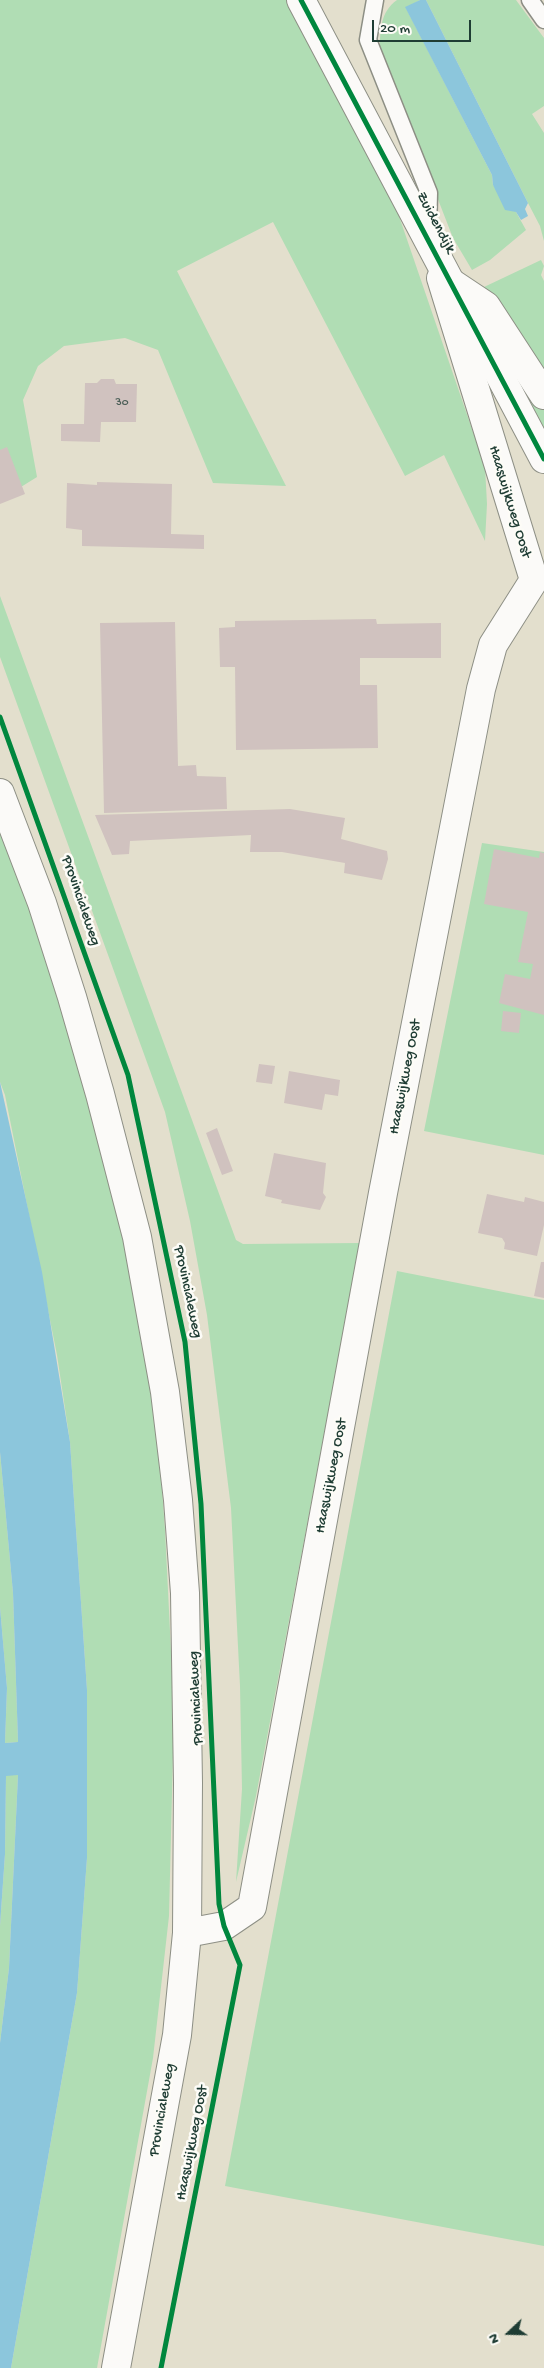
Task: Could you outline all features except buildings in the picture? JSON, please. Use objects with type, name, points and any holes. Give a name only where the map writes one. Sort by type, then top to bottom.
[{"type":"street","name":"Zuidendijk","points":[[301,0],[428,236],[544,459]]},
{"type":"street","name":"Haaswijkweg Oost","points":[[186,1933],[224,1926],[252,1907],[383,1193],[481,689],[493,645],[539,588],[428,236]]},
{"type":"street","name":"Zuidendijk","points":[[453,284],[486,306],[544,395]]},
{"type":"street","name":"Provincialeweg","points":[[0,793],[42,903],[100,1094],[137,1237],[165,1392],[178,1500],[185,1593],[188,1783],[186,1933],[177,2035],[116,2368]]},
{"type":"lane","points":[[375,0],[368,40],[429,194],[428,236]]},
{"type":"lane","points":[[530,0],[544,20]]},
{"type":"green space","points":[[0,0],[293,0],[389,187],[485,467],[487,504],[485,541],[444,455],[405,476],[273,222],[177,271],[286,486],[213,483],[158,350],[125,338],[64,346],[38,366],[23,400],[37,477],[0,500]]},
{"type":"green space","points":[[397,0],[420,0],[406,8],[492,175],[493,185],[516,212],[526,230],[490,260],[472,270],[453,238],[380,50],[384,16],[391,5]]},
{"type":"green space","points":[[426,0],[516,0],[544,38],[544,106],[532,114],[544,133],[544,241],[540,226]]},
{"type":"green space","points":[[541,260],[544,266],[541,275],[544,281],[544,379],[484,287]]},
{"type":"green space","points":[[487,321],[544,408],[544,439]]},
{"type":"green space","points":[[0,596],[236,1240],[243,1244],[360,1243],[256,1796],[236,1882],[242,1789],[240,1686],[231,1508],[207,1315],[190,1221],[165,1112],[0,657]]},
{"type":"green space","points":[[0,832],[41,940],[82,1064],[127,1239],[158,1434],[165,1530],[174,1712],[169,1916],[153,2058],[97,2368],[11,2368],[77,1993],[87,1858],[87,1690],[70,1442],[57,1355],[5,1095],[0,1082]]},
{"type":"green space","points":[[482,843],[544,852],[544,1155],[424,1131]]},
{"type":"green space","points":[[397,1271],[544,1300],[544,2246],[225,2186]]},
{"type":"green space","points":[[0,1452],[13,1593],[18,1742],[5,1743],[7,1688],[0,1607]]},
{"type":"green space","points":[[6,1775],[18,1775],[9,1968],[0,2043],[0,1926],[5,1854]]},
{"type":"water","points":[[420,0],[426,0],[528,203],[525,209],[528,216],[521,220],[516,212],[505,210],[493,185],[492,175],[405,7]]},
{"type":"water","points":[[0,1082],[42,1272],[70,1442],[87,1690],[87,1858],[77,1993],[11,2368],[0,2368],[0,2043],[9,1968],[18,1775],[6,1776],[5,1854],[0,1926],[0,1607],[7,1688],[5,1743],[18,1742],[13,1593],[0,1452]]},
{"type":"cycle path","points":[[301,0],[544,459]]},
{"type":"cycle path","points":[[0,717],[128,1075],[185,1342],[201,1504],[219,1904],[224,1926],[240,1965],[161,2368]]}]
